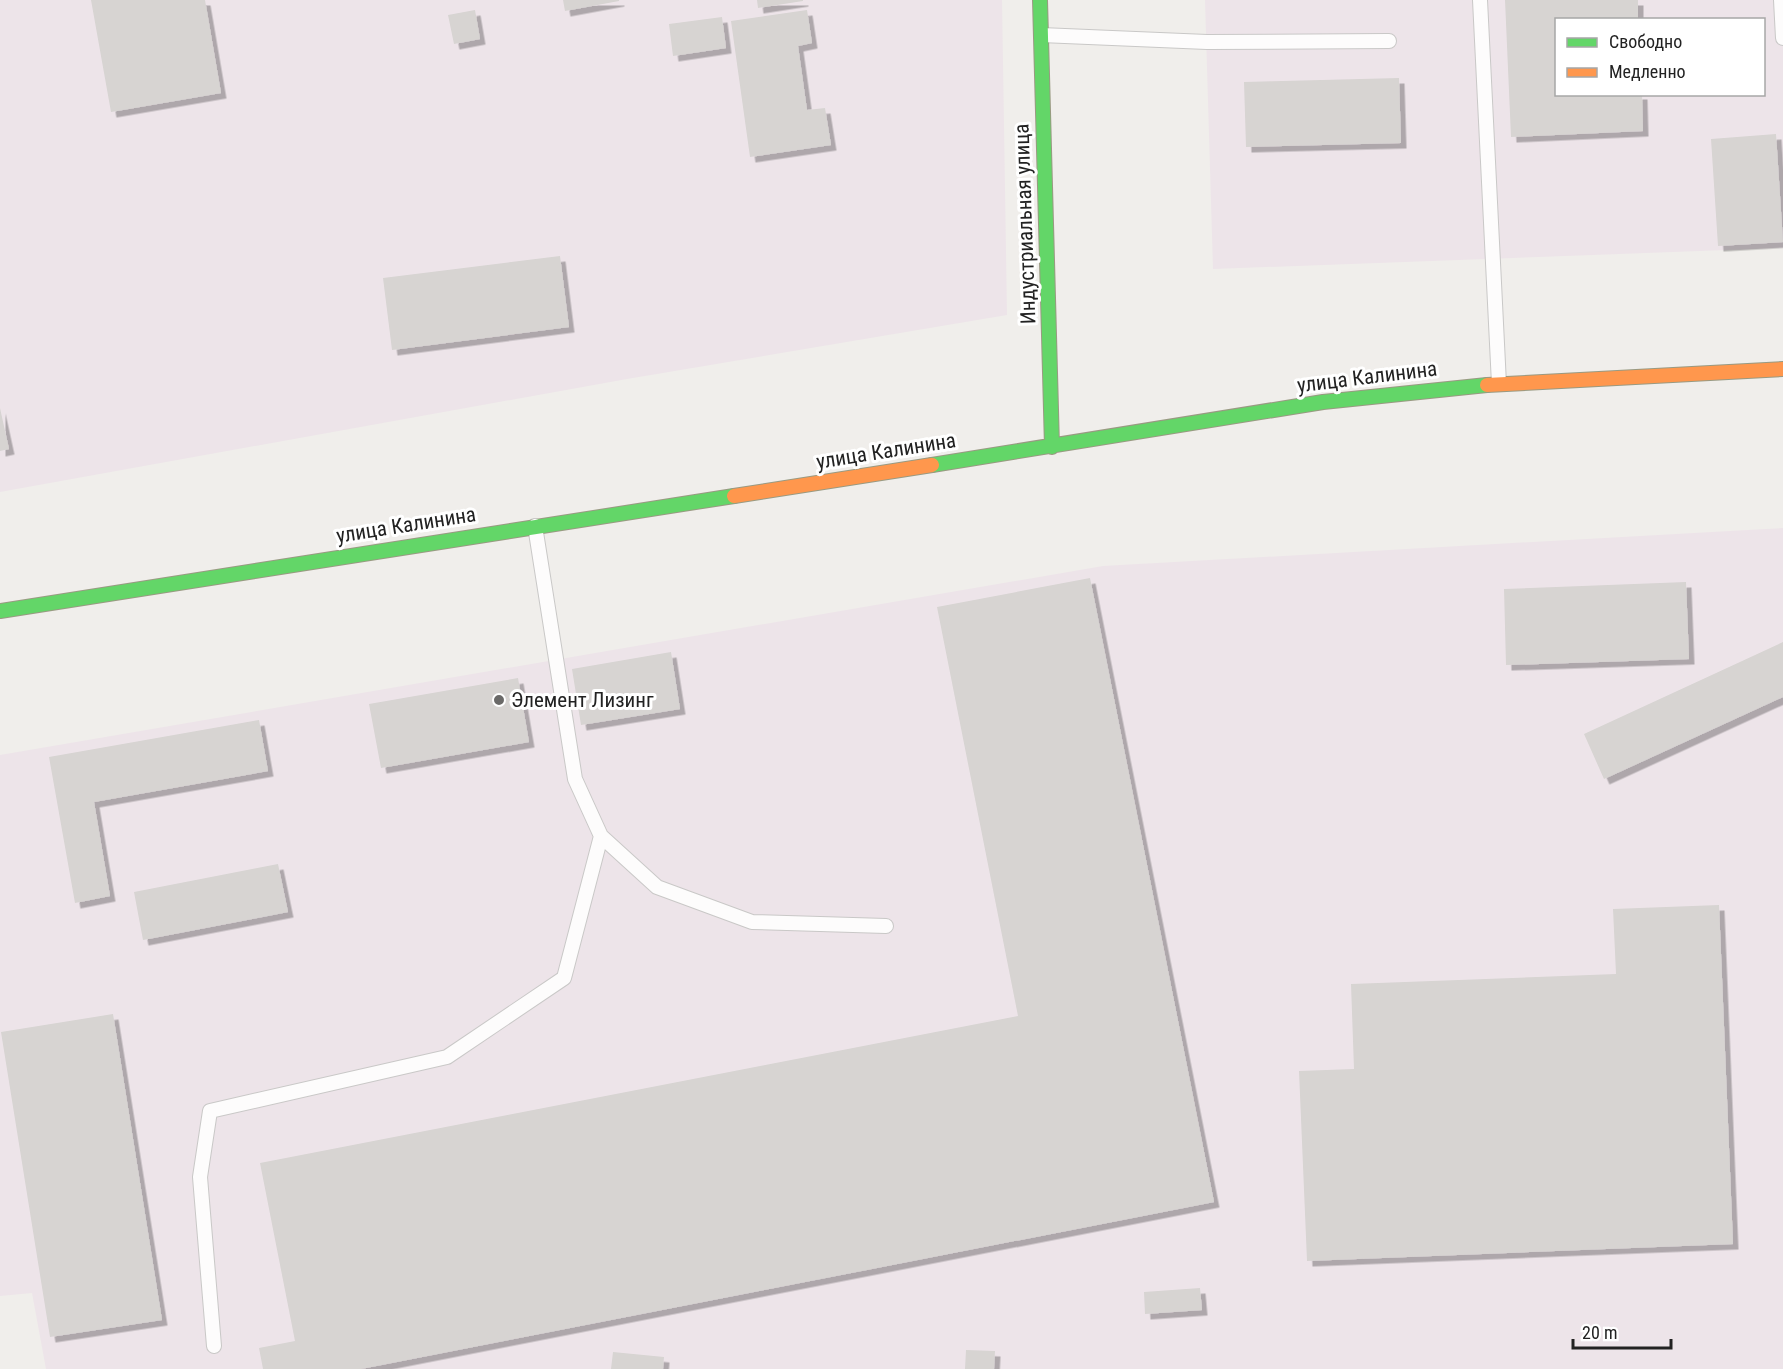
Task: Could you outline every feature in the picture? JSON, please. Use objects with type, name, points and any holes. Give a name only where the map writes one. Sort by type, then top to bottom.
[{"type":"main road","name":"Индустриальная улица","points":[[1040,0],[1052,447]]},
{"type":"main road","name":"улица Калинина","points":[[0,611],[1052,447],[1323,402],[1499,384],[1783,369]]},
{"type":"lane","points":[[1480,0],[1499,384]]},
{"type":"lane","points":[[1781,0],[1783,38]]},
{"type":"lane","points":[[1041,35],[1207,42],[1389,41]]},
{"type":"lane","points":[[535,526],[575,779],[601,836],[657,887],[752,922],[886,926]]},
{"type":"lane","points":[[214,1346],[200,1177],[210,1111],[447,1057],[564,978],[601,836]]},
{"type":"shaded area","points":[[0,0],[1002,0],[1007,315],[627,379],[0,492]]},
{"type":"shaded area","points":[[1205,0],[1783,0],[1783,248],[1213,269]]},
{"type":"shaded area","points":[[1783,528],[1783,1369],[46,1369],[32,1293],[0,1296],[0,755],[1103,566]]},
{"type":"building","points":[[91,0],[205,0],[221,93],[111,112]]},
{"type":"building","points":[[563,0],[619,0],[619,1],[565,11]]},
{"type":"building","points":[[757,0],[803,0],[803,1],[758,8]]},
{"type":"building","points":[[1505,0],[1638,0],[1638,18],[1555,18],[1555,96],[1642,96],[1643,131],[1511,137]]},
{"type":"building","points":[[475,10],[480,39],[454,44],[448,15]]},
{"type":"building","points":[[807,10],[812,43],[798,46],[807,110],[825,108],[831,145],[750,157],[731,21]]},
{"type":"building","points":[[722,17],[726,48],[673,56],[669,24]]},
{"type":"building","points":[[1399,78],[1401,143],[1246,147],[1244,82]]},
{"type":"building","points":[[1776,134],[1783,242],[1718,246],[1711,139]]},
{"type":"building","points":[[560,256],[569,327],[392,350],[383,278]]},
{"type":"building","points":[[0,408],[9,449],[0,451]]},
{"type":"building","points":[[1090,578],[1214,1202],[361,1369],[263,1369],[259,1348],[295,1341],[260,1163],[1018,1016],[937,607]]},
{"type":"building","points":[[1686,582],[1689,659],[1506,665],[1504,589]]},
{"type":"building","points":[[1783,642],[1783,697],[1604,779],[1584,734]]},
{"type":"building","points":[[671,652],[680,709],[581,725],[572,669]]},
{"type":"building","points":[[518,678],[529,742],[381,768],[369,704]]},
{"type":"building","points":[[259,720],[268,771],[94,802],[110,896],[75,903],[49,757]]},
{"type":"building","points":[[278,864],[288,912],[143,940],[134,892]]},
{"type":"building","points":[[1719,905],[1733,1244],[1307,1261],[1299,1071],[1354,1069],[1351,984],[1616,974],[1613,909]]},
{"type":"building","points":[[113,1014],[162,1320],[50,1337],[1,1032]]},
{"type":"building","points":[[1200,1288],[1202,1310],[1145,1314],[1144,1292]]},
{"type":"building","points":[[966,1350],[995,1351],[994,1369],[965,1369]]},
{"type":"building","points":[[613,1352],[664,1357],[663,1369],[611,1369]]},
{"type":"traffic: fast","points":[[1040,0],[1052,447]]},
{"type":"traffic: fast","points":[[932,465],[1323,402],[1487,385]]},
{"type":"traffic: fast","points":[[0,611],[734,496]]},
{"type":"traffic: slow","points":[[1487,385],[1783,369]]},
{"type":"traffic: slow","points":[[734,496],[932,465]]},
{"type":"place","name":"Элемент Лизинг","points":[[499,700]]}]
